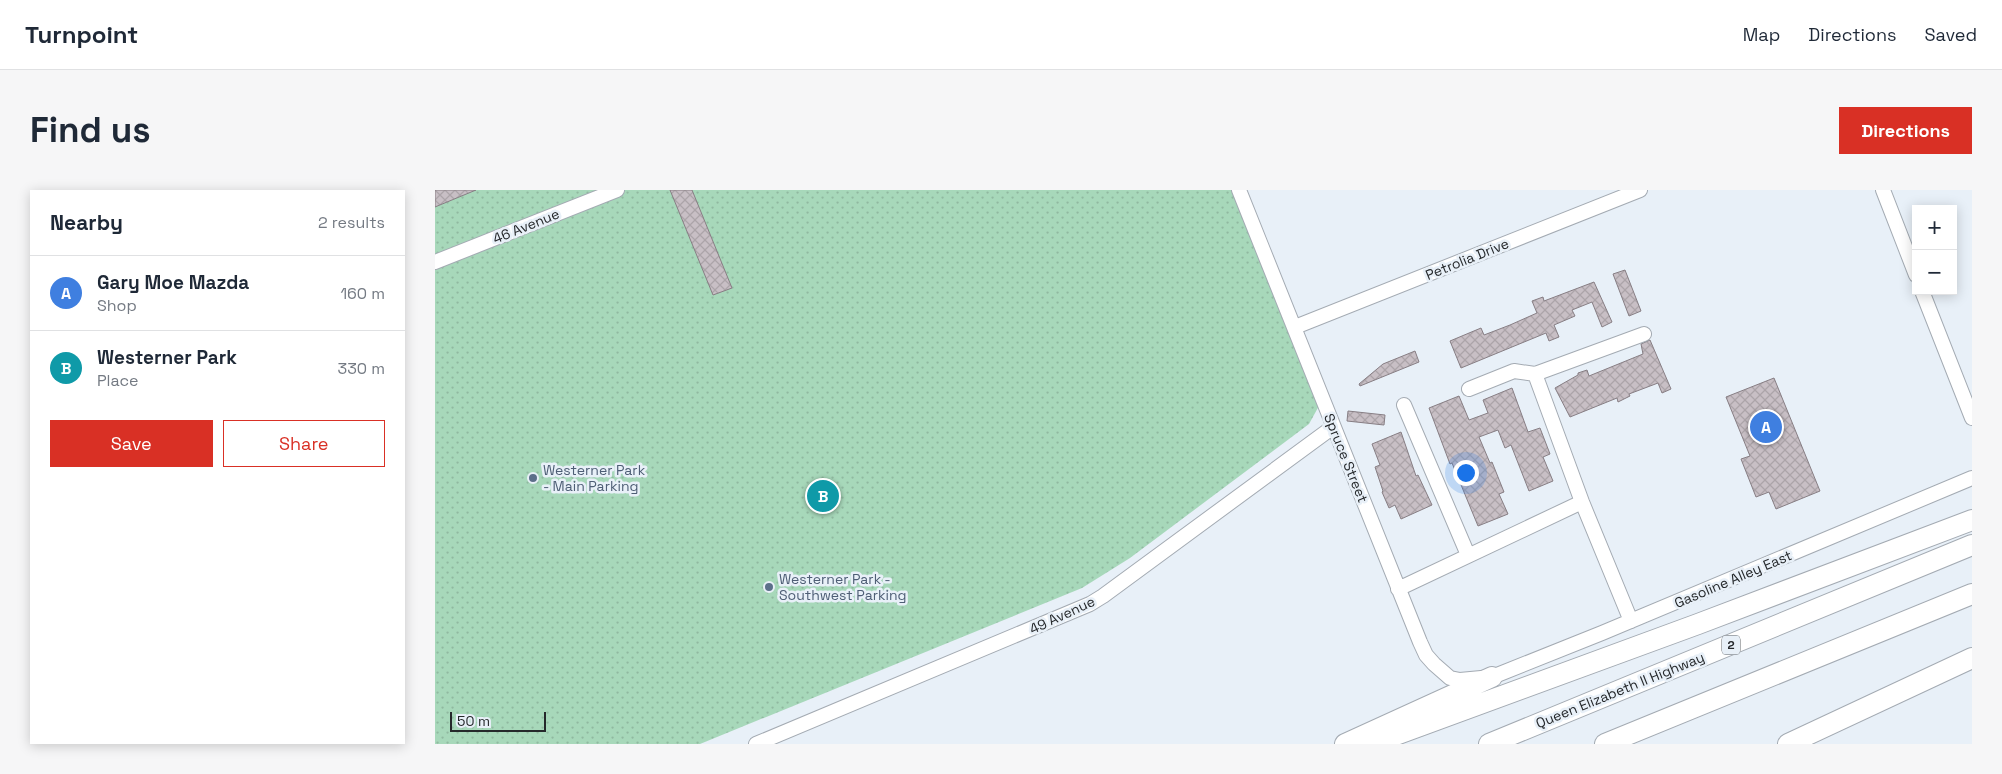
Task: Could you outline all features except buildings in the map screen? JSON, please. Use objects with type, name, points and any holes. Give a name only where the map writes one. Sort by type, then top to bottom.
[{"type":"highway","points":[[1371,744],[1698,624],[1972,520]]},
{"type":"highway","name":"Queen Elizabeth II Highway","points":[[1489,744],[1972,546]]},
{"type":"highway","points":[[1605,744],[1972,594]]},
{"type":"highway","points":[[1788,744],[1972,660]]},
{"type":"highway","points":[[1345,744],[1492,677]]},
{"type":"street","name":"46 Avenue","points":[[435,262],[617,190]]},
{"type":"street","name":"Spruce Street","points":[[1239,190],[1420,642],[1430,660],[1450,678],[1460,680],[1492,677]]},
{"type":"street","name":"Petrolia Drive","points":[[1295,327],[1640,190]]},
{"type":"street","points":[[1883,190],[1912,265]]},
{"type":"street","points":[[1924,295],[1972,418]]},
{"type":"street","points":[[1469,389],[1514,371],[1535,374],[1644,334]]},
{"type":"street","points":[[1535,374],[1582,502],[1631,621]]},
{"type":"street","points":[[1404,405],[1468,555]]},
{"type":"street","name":"49 Avenue","points":[[756,744],[1089,604],[1103,596],[1333,427]]},
{"type":"street","name":"Gasoline Alley East","points":[[1492,677],[1631,621],[1972,478]]},
{"type":"street","points":[[1398,589],[1582,502]]},
{"type":"green space","points":[[435,190],[1233,190],[1320,404],[1309,424],[1130,558],[1082,588],[700,744],[435,744]]},
{"type":"place","name":"Gary Moe Mazda","points":[[1766,427]]},
{"type":"place","name":"Westerner Park - Main Parking","points":[[533,478]]},
{"type":"place","name":"Westerner Park","points":[[823,496]]},
{"type":"place","name":"Westerner Park - Southwest Parking","points":[[769,587]]}]
